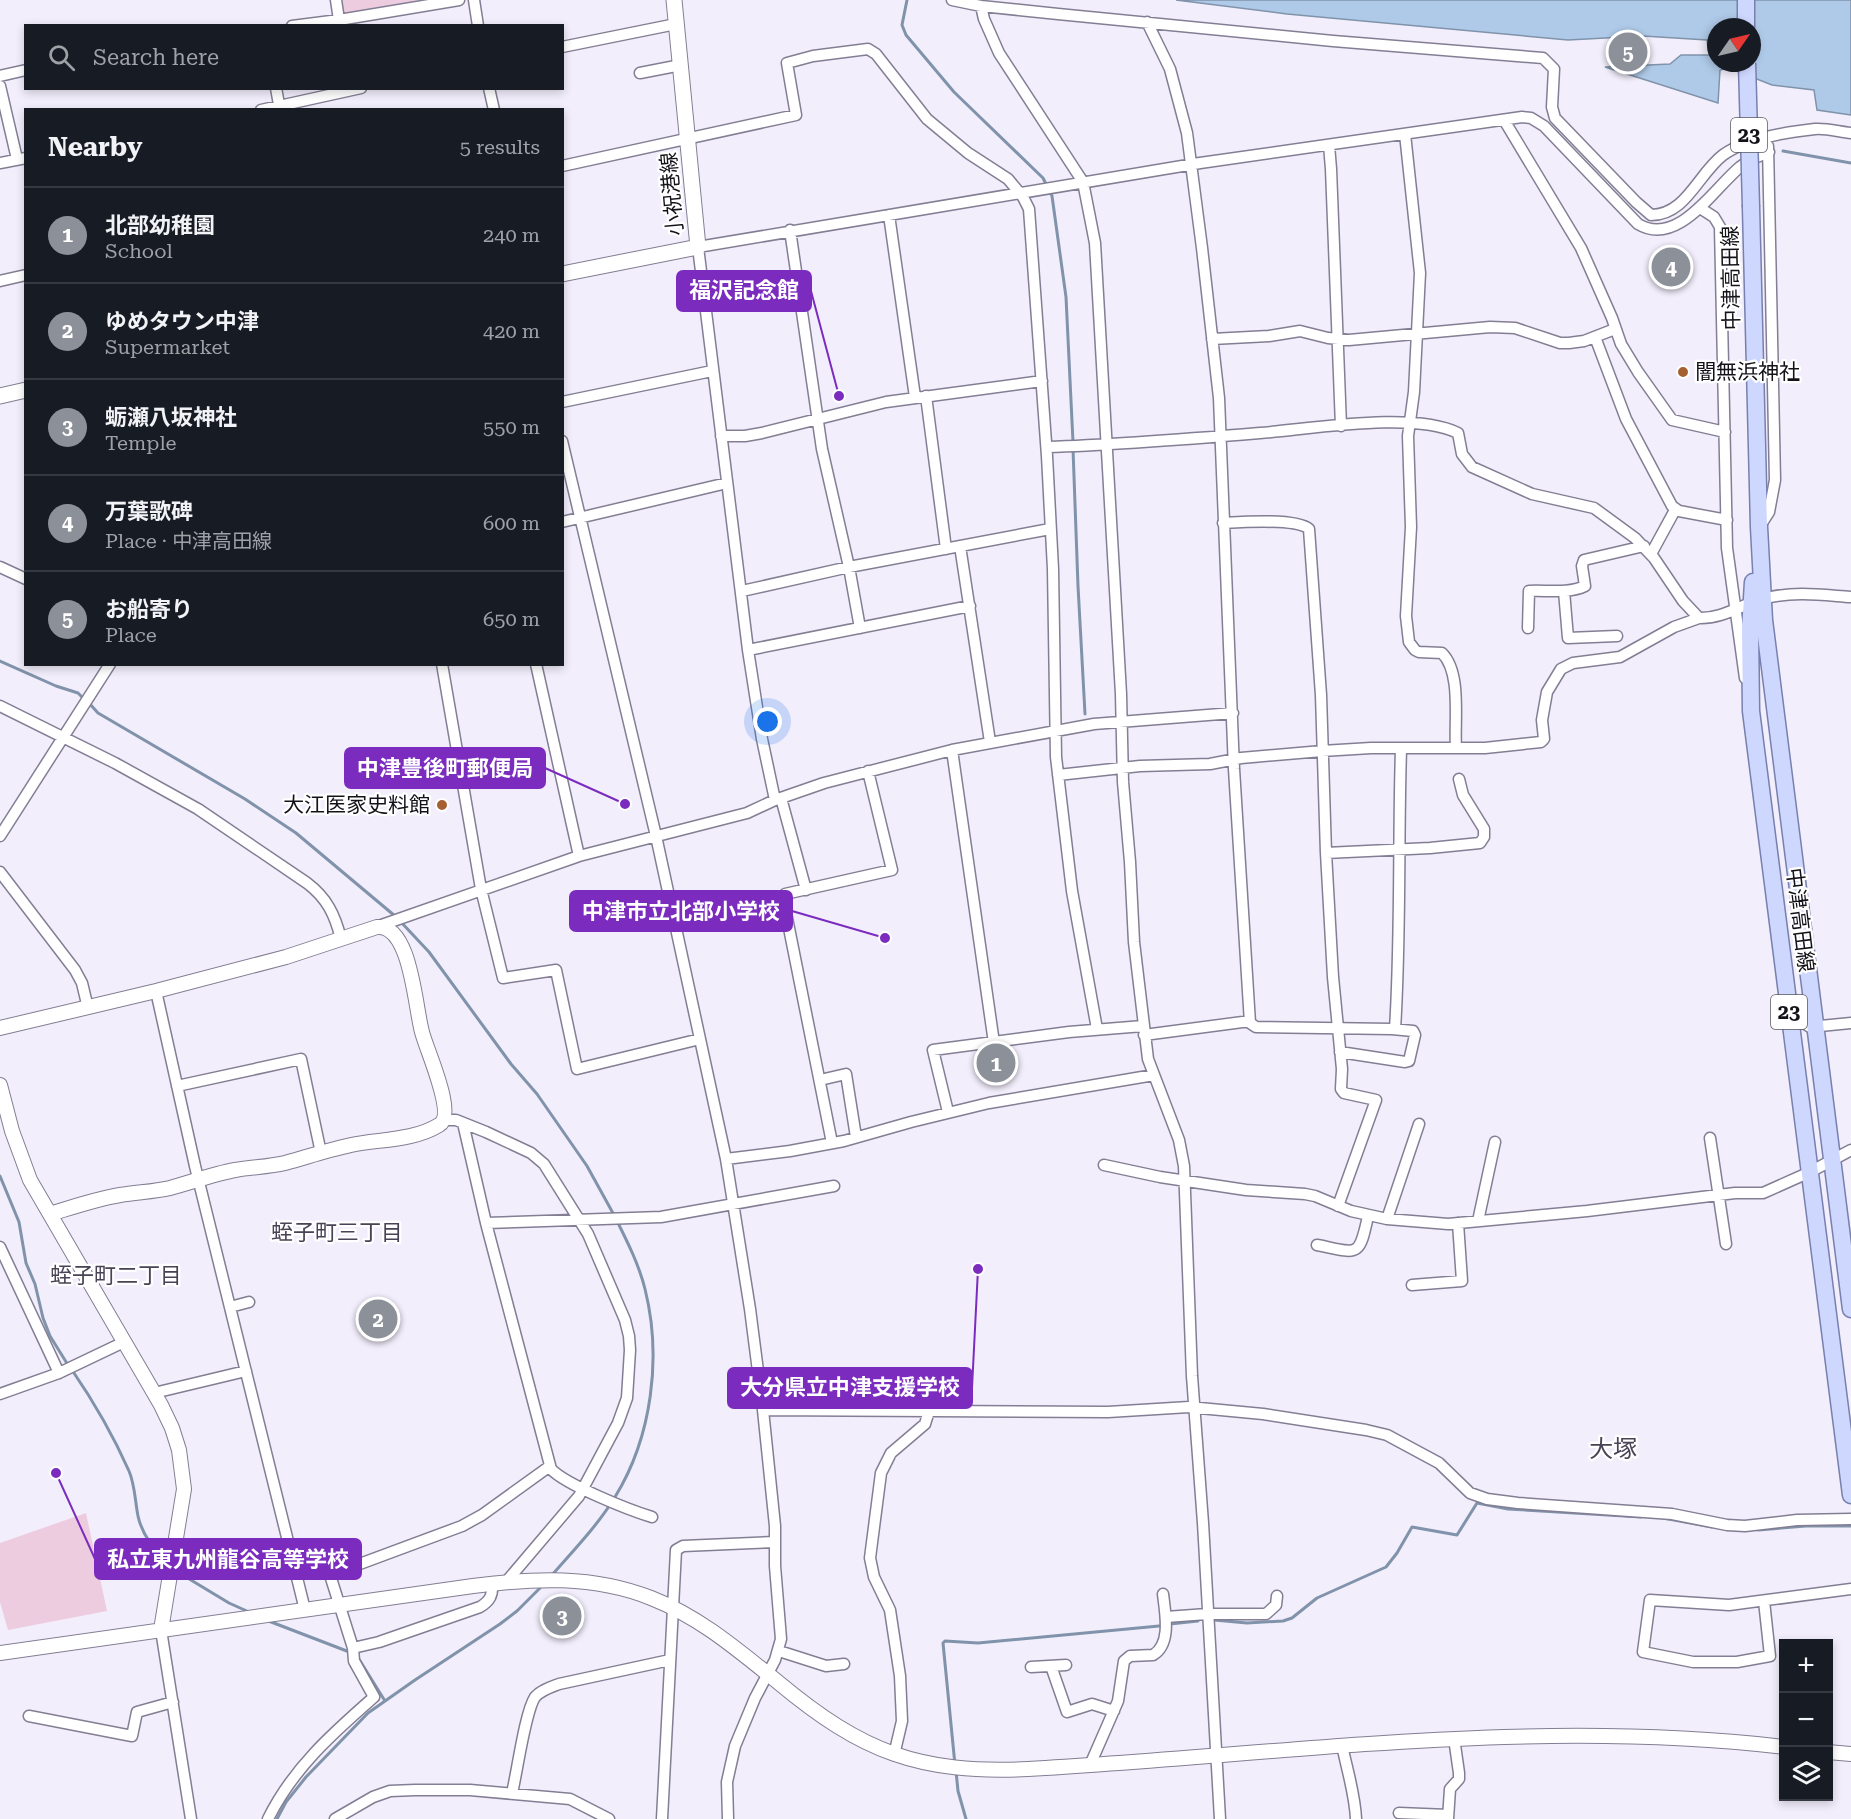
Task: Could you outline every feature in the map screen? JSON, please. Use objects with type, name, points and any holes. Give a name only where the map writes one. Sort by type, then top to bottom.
[{"type":"main road","name":"小祝港線","points":[[564,274],[698,247],[674,0]]},
{"type":"main road","points":[[1746,0],[1746,18]]},
{"type":"main road","name":"中津高田線","points":[[1747,72],[1759,527],[1750,604],[1751,711],[1851,1495]]},
{"type":"main road","points":[[0,396],[24,390]]},
{"type":"main road","name":"中津高田線","points":[[1750,604],[1781,762],[1851,1309]]},
{"type":"street","points":[[336,0],[339,20]]},
{"type":"street","points":[[308,24],[459,0]]},
{"type":"street","points":[[474,0],[478,24]]},
{"type":"street","points":[[952,0],[981,6],[1546,60],[1554,70],[1552,107],[1555,118],[1651,215],[1666,213],[1676,207],[1723,155],[1767,137],[1817,128],[1851,133]]},
{"type":"street","points":[[981,6],[984,19],[999,53],[1084,184],[1095,243],[1122,722],[1122,768],[1133,926],[1148,1059],[1179,1140],[1185,1180],[1185,1236],[1220,1819]]},
{"type":"street","points":[[1147,22],[1170,69],[1184,118],[1219,398],[1223,524],[1250,1021],[1251,1025],[1256,1027],[1395,1029],[1413,1031],[1415,1035],[1409,1060],[1405,1062],[1340,1052]]},
{"type":"street","points":[[564,47],[676,24]]},
{"type":"street","points":[[564,166],[796,115],[786,63],[823,54],[868,49],[876,54],[927,119],[968,153],[1003,175],[1021,194],[1029,209],[1047,447],[1053,569],[1055,730],[1058,775],[1072,891],[1097,1029]]},
{"type":"street","points":[[640,73],[681,65]]},
{"type":"street","points":[[0,76],[24,70]]},
{"type":"street","points":[[0,86],[21,158],[0,163]]},
{"type":"street","points":[[276,90],[280,108],[353,90]]},
{"type":"street","points":[[489,90],[494,108]]},
{"type":"street","points":[[806,890],[762,739],[748,650],[698,247],[1191,165],[1522,117],[1538,121],[1642,227],[1668,228],[1680,223],[1700,208],[1741,165],[1769,152]]},
{"type":"street","points":[[1504,120],[1581,248],[1619,339],[1638,372],[1672,420],[1725,432]]},
{"type":"street","points":[[1406,134],[1419,256],[1420,290],[1414,392],[1409,423],[1411,527],[1406,616],[1409,642],[1415,650],[1442,653],[1451,667],[1454,676],[1455,748]]},
{"type":"street","points":[[1759,527],[1769,512],[1775,480],[1767,137]]},
{"type":"street","points":[[1329,145],[1341,426]]},
{"type":"street","points":[[1700,208],[1714,217],[1719,227],[1728,556],[1750,604]]},
{"type":"street","points":[[889,215],[946,549]]},
{"type":"street","points":[[790,230],[817,419],[860,628]]},
{"type":"street","points":[[0,281],[24,275]]},
{"type":"street","points":[[1212,339],[1269,336],[1300,331],[1338,340],[1490,327],[1515,328],[1569,344],[1579,343],[1616,329]]},
{"type":"street","points":[[1595,337],[1634,436],[1675,510]]},
{"type":"street","points":[[564,402],[712,371]]},
{"type":"street","points":[[721,435],[762,434],[867,406],[1042,381]]},
{"type":"street","points":[[1047,447],[1106,445],[1341,426],[1433,424],[1458,433],[1462,454],[1472,468],[1532,494],[1594,508],[1647,550],[1683,601],[1699,618]]},
{"type":"street","points":[[564,450],[656,836],[726,1159],[750,1309],[763,1410],[776,1526],[775,1566],[781,1630],[779,1651],[769,1675],[755,1698],[735,1746],[727,1782],[728,1819]]},
{"type":"street","points":[[564,522],[727,483]]},
{"type":"street","points":[[1675,510],[1727,520]]},
{"type":"street","points":[[1528,628],[1527,592],[1564,591],[1584,586],[1582,562],[1587,558],[1647,550],[1675,510]]},
{"type":"street","points":[[1223,524],[1286,523],[1305,525],[1309,529],[1322,694],[1326,853],[1333,977],[1342,1069],[1341,1089],[1344,1093],[1376,1100],[1338,1206]]},
{"type":"street","points":[[742,591],[849,567],[1050,529]]},
{"type":"street","points":[[960,546],[990,742]]},
{"type":"street","points":[[0,567],[24,578]]},
{"type":"street","points":[[1564,591],[1568,638],[1617,636]]},
{"type":"street","points":[[1058,775],[1122,768],[1210,764],[1235,759],[1322,751],[1506,747],[1541,742],[1544,739],[1542,720],[1547,692],[1561,669],[1573,663],[1626,655],[1666,630],[1699,618],[1718,616],[1750,604],[1791,593],[1851,597]]},
{"type":"street","points":[[748,650],[970,606]]},
{"type":"street","points":[[0,836],[109,666]]},
{"type":"street","points":[[442,666],[481,889],[503,978],[556,970],[577,1069],[700,1039]]},
{"type":"street","points":[[536,666],[579,856]]},
{"type":"street","points":[[0,706],[64,737],[198,809],[312,887],[330,907],[341,939]]},
{"type":"street","points":[[0,1028],[286,957],[579,856],[747,813],[778,799],[840,778],[952,750],[1055,730],[1094,724],[1233,713]]},
{"type":"street","points":[[1395,1029],[1399,931],[1398,849],[1401,749]]},
{"type":"street","points":[[952,750],[994,1043]]},
{"type":"street","points":[[832,1143],[783,898],[785,894],[892,870],[868,771]]},
{"type":"street","points":[[1326,853],[1477,844],[1483,841],[1484,829],[1464,795],[1459,779]]},
{"type":"street","points":[[0,872],[75,970],[82,983],[88,1008]]},
{"type":"street","points":[[373,928],[387,927],[398,938],[403,948],[422,1033],[442,1095],[445,1120]]},
{"type":"street","points":[[156,991],[198,1179],[305,1610]]},
{"type":"street","points":[[1790,1015],[1815,1028],[1851,1023]]},
{"type":"street","points":[[948,1112],[933,1050],[1097,1029],[1144,1030],[1250,1021]]},
{"type":"street","points":[[177,1086],[301,1059],[321,1153]]},
{"type":"street","points":[[820,1080],[846,1074],[856,1137]]},
{"type":"street","points":[[726,1159],[832,1143],[948,1112],[1014,1098],[1154,1076]]},
{"type":"street","points":[[0,1085],[9,1122],[23,1162],[50,1214],[154,1393],[176,1438],[184,1476],[183,1504],[161,1630],[191,1819]]},
{"type":"street","points":[[50,1214],[108,1197],[168,1188],[235,1170],[281,1164],[359,1143],[417,1134],[436,1127],[445,1120],[463,1123],[531,1153],[544,1164],[579,1219],[625,1320],[630,1350],[625,1407],[575,1500],[499,1583],[487,1603],[379,1642],[353,1648]]},
{"type":"street","points":[[463,1123],[486,1223],[550,1466],[560,1476],[583,1488],[652,1517]]},
{"type":"street","points":[[1387,1219],[1419,1124]]},
{"type":"street","points":[[1710,1138],[1726,1244]]},
{"type":"street","points":[[1478,1221],[1495,1142]]},
{"type":"street","points":[[1104,1165],[1246,1190],[1305,1194],[1368,1216],[1428,1223],[1458,1223],[1763,1193],[1851,1150]]},
{"type":"street","points":[[486,1223],[641,1219],[680,1215],[834,1186]]},
{"type":"street","points":[[1317,1245],[1350,1251],[1356,1249],[1362,1244],[1368,1216]]},
{"type":"street","points":[[1412,1285],[1462,1281],[1458,1223]]},
{"type":"street","points":[[0,1247],[61,1372]]},
{"type":"street","points":[[230,1307],[249,1302]]},
{"type":"street","points":[[0,1394],[61,1372],[124,1342]]},
{"type":"street","points":[[154,1393],[246,1371]]},
{"type":"street","points":[[763,1410],[1108,1412],[1195,1407],[1263,1414],[1387,1435],[1439,1463],[1470,1493],[1487,1499],[1672,1514],[1727,1525],[1745,1526],[1807,1520],[1851,1519]]},
{"type":"street","points":[[894,1755],[902,1721],[900,1676],[890,1610],[874,1577],[870,1558],[882,1473],[891,1453],[925,1425],[929,1411]]},
{"type":"street","points":[[268,1819],[279,1797],[298,1770],[327,1738],[374,1697],[354,1661],[353,1648],[330,1575],[462,1526],[482,1515],[550,1466]]},
{"type":"street","points":[[662,1819],[675,1553],[679,1547],[775,1542]]},
{"type":"street","points":[[0,1653],[499,1583],[551,1579],[592,1582],[629,1590],[672,1607],[721,1636],[828,1722],[894,1755],[935,1766],[1019,1770],[1454,1738],[1586,1735],[1732,1741],[1779,1746]]},
{"type":"street","points":[[1764,1601],[1770,1656],[1737,1662],[1693,1662],[1643,1652],[1650,1600],[1729,1605],[1851,1589]]},
{"type":"street","points":[[1090,1765],[1118,1701],[1124,1661],[1130,1656],[1147,1656],[1157,1653],[1165,1636],[1166,1617],[1162,1594]]},
{"type":"street","points":[[1166,1617],[1266,1614],[1276,1605],[1277,1596]]},
{"type":"street","points":[[779,1651],[826,1666],[844,1664]]},
{"type":"street","points":[[512,1793],[530,1708],[538,1694],[560,1684],[669,1660]]},
{"type":"street","points":[[1031,1667],[1066,1665]]},
{"type":"street","points":[[1051,1666],[1067,1712],[1092,1704],[1114,1712]]},
{"type":"street","points":[[29,1716],[132,1736],[137,1712],[173,1702]]},
{"type":"street","points":[[1399,1813],[1448,1817],[1450,1789],[1459,1779],[1454,1738]]},
{"type":"street","points":[[1342,1745],[1355,1797],[1356,1819]]},
{"type":"street","points":[[1833,1752],[1851,1754]]},
{"type":"street","points":[[335,1819],[373,1797],[390,1791],[470,1790],[570,1799],[609,1819]]},
{"type":"shaded area","points":[[340,0],[431,0],[343,17]]},
{"type":"shaded area","points":[[86,1513],[107,1611],[8,1630],[0,1602],[0,1543]]},
{"type":"water","points":[[1176,0],[1851,0],[1851,115],[1817,110],[1814,90],[1772,85],[1739,72],[1761,72],[1761,18],[1707,18],[1707,40],[1643,36],[1568,40],[1287,14]]},
{"type":"water","points":[[1681,55],[1707,55],[1707,72],[1720,72],[1718,103],[1605,67],[1670,64]]},
{"type":"waterway","points":[[907,0],[902,25],[906,35],[954,92],[1043,178],[1052,196],[1066,297],[1073,442]]},
{"type":"waterway","points":[[1783,151],[1851,163]]},
{"type":"waterway","points":[[1073,449],[1085,714]]},
{"type":"waterway","points":[[0,661],[56,686],[78,693],[84,699]]},
{"type":"waterway","points":[[89,703],[98,713],[245,799],[296,833],[395,916]]},
{"type":"waterway","points":[[400,921],[429,952],[511,1064],[537,1094],[587,1166],[614,1215]]},
{"type":"waterway","points":[[0,1176],[19,1222],[26,1263],[35,1284],[43,1318],[50,1336],[68,1365]]},
{"type":"waterway","points":[[552,1575],[593,1528],[628,1474],[638,1449],[650,1396],[653,1369],[650,1315],[640,1271],[617,1221]]},
{"type":"waterway","points":[[72,1370],[103,1419],[129,1471],[142,1530],[167,1563]]},
{"type":"waterway","points":[[1214,1620],[1247,1623],[1283,1621],[1292,1618],[1317,1598],[1386,1567],[1412,1527],[1457,1535],[1477,1503],[1508,1509],[1641,1517]]},
{"type":"waterway","points":[[1663,1518],[1712,1527]]},
{"type":"waterway","points":[[1758,1530],[1806,1526],[1851,1526]]},
{"type":"waterway","points":[[176,1571],[229,1603],[249,1612]]},
{"type":"waterway","points":[[277,1819],[286,1802],[306,1777],[368,1713],[500,1624],[543,1585]]},
{"type":"waterway","points":[[266,1620],[352,1653]]},
{"type":"waterway","points":[[1170,1624],[1198,1621]]},
{"type":"waterway","points":[[955,1765],[943,1643],[945,1641],[978,1643],[1159,1626]]},
{"type":"waterway","points":[[357,1656],[385,1701]]},
{"type":"waterway","points":[[956,1771],[958,1791],[966,1819]]},
{"type":"place","name":"お船寄り","points":[[1628,52]]},
{"type":"place","name":"万葉歌碑","points":[[1671,267]]},
{"type":"place","name":"闇無浜神社","points":[[1683,372]]},
{"type":"place","name":"福沢記念館","points":[[839,396]]},
{"type":"place","name":"中津豊後町郵便局","points":[[625,804]]},
{"type":"place","name":"大江医家史料館","points":[[442,805]]},
{"type":"place","name":"中津市立北部小学校","points":[[885,938]]},
{"type":"place","name":"北部幼稚園","points":[[996,1063]]},
{"type":"place","name":"大分県立中津支援学校","points":[[978,1269]]},
{"type":"place","name":"ゆめタウン中津","points":[[378,1319]]},
{"type":"place","name":"私立東九州龍谷高等学校","points":[[56,1473]]},
{"type":"place","name":"蛎瀬八坂神社","points":[[562,1616]]},
{"type":"district","name":"蛭子町三丁目","points":[[337,1232]]},
{"type":"district","name":"蛭子町二丁目","points":[[116,1275]]},
{"type":"district","name":"大塚","points":[[1613,1449]]}]
